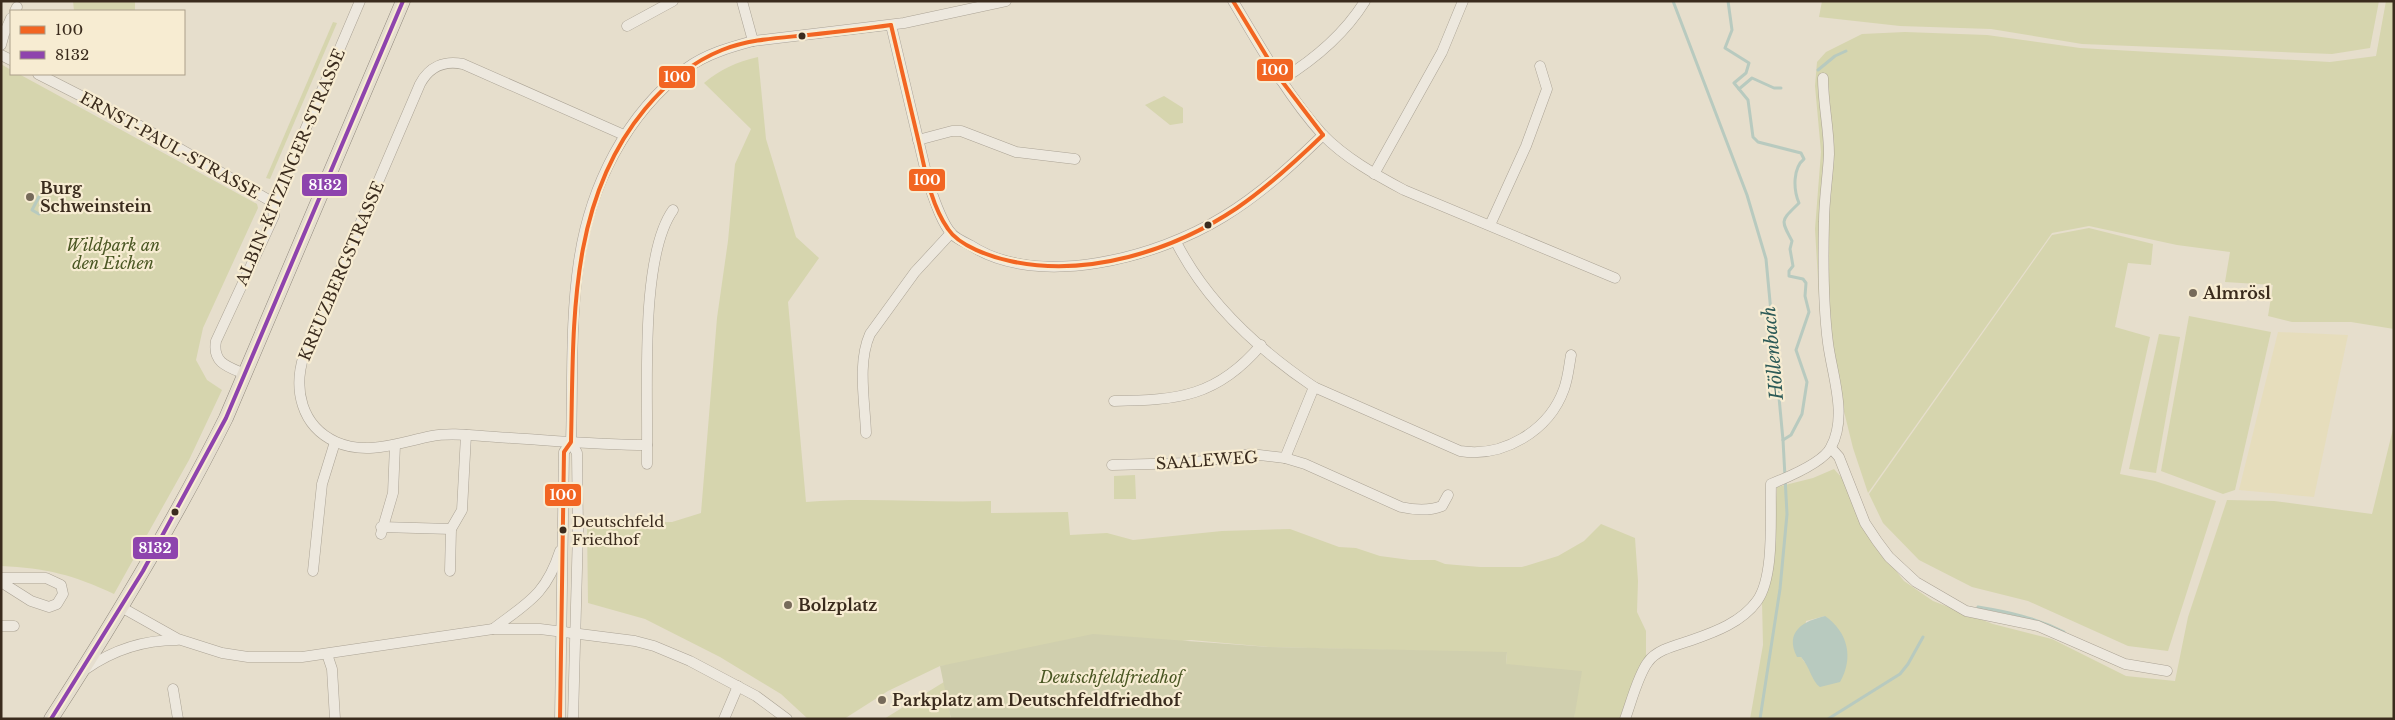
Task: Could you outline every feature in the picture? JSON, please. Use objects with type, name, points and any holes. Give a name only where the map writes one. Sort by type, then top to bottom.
[{"type":"main road","points":[[51,719],[121,607],[198,473],[245,374],[403,1]]},
{"type":"street","name":"ALBIN-KITZINGER-STRASSE","points":[[245,374],[221,364],[215,355],[216,341],[274,216],[274,203],[360,1]]},
{"type":"street","points":[[627,26],[673,1]]},
{"type":"street","points":[[742,1],[753,41]]},
{"type":"street","points":[[573,719],[576,633],[577,453],[571,442],[575,300],[581,247],[598,189],[624,135],[652,100],[688,68],[731,47],[753,41],[891,25],[975,5],[1006,1]]},
{"type":"street","points":[[1233,1],[1281,80],[1323,135],[1374,174],[1432,202],[1615,278]]},
{"type":"street","points":[[1281,80],[1300,69],[1331,44],[1365,1]]},
{"type":"street","points":[[1374,174],[1442,52],[1463,1]]},
{"type":"street","points":[[1,45],[10,20]]},
{"type":"street","points":[[891,25],[932,194],[951,233],[974,248],[997,258],[1042,265],[1075,266],[1110,262],[1146,253],[1176,242],[1224,217],[1263,190],[1323,135]]},
{"type":"street","name":"KREUZBERGSTRASSE","points":[[624,135],[463,64],[448,63],[439,65],[427,73],[420,84],[300,367],[299,389],[306,415],[317,430],[336,442],[368,448],[395,445],[434,435],[466,435],[647,445]]},
{"type":"street","points":[[1490,225],[1526,146],[1547,89],[1540,66]]},
{"type":"street","name":"ERNST-PAUL-STRASSE","points":[[40,75],[142,127],[274,203]]},
{"type":"street","points":[[1625,719],[1641,674],[1652,657],[1664,650],[1726,626],[1756,603],[1765,583],[1768,563],[1771,484],[1782,480],[1826,454],[1831,448],[1838,426],[1838,406],[1826,322],[1824,221],[1829,154],[1823,78]]},
{"type":"street","points":[[918,140],[944,133],[961,131],[1016,152],[1075,159]]},
{"type":"street","points":[[647,464],[649,306],[653,273],[662,235],[673,210]]},
{"type":"street","points":[[866,433],[864,354],[866,343],[870,334],[915,272],[951,233]]},
{"type":"street","points":[[1176,242],[1193,272],[1218,304],[1261,346],[1314,387],[1460,451],[1486,453],[1516,443],[1544,421],[1564,391],[1571,355]]},
{"type":"street","points":[[1114,401],[1159,400],[1193,394],[1216,384],[1238,370],[1261,346]]},
{"type":"street","points":[[1285,458],[1314,387]]},
{"type":"street","points":[[450,571],[451,529],[462,510],[466,435]]},
{"type":"street","points":[[313,571],[322,484],[336,442]]},
{"type":"street","points":[[560,719],[564,452],[571,442]]},
{"type":"street","points":[[395,445],[393,493],[381,531],[451,529]]},
{"type":"street","points":[[1831,448],[1839,457],[1865,523],[1876,541],[1889,557],[1916,582],[1966,611],[2038,626],[2125,664],[2167,671]]},
{"type":"street","name":"SAALEWEG","points":[[1112,465],[1189,463],[1251,454],[1285,458],[1305,464],[1401,507],[1435,509],[1442,506],[1448,495]]},
{"type":"street","points":[[493,629],[541,592],[555,568],[563,540]]},
{"type":"street","points":[[1,578],[46,578],[60,585],[63,594],[57,604],[49,607],[31,601],[1,582]]},
{"type":"street","points":[[121,607],[178,640],[222,653],[248,656],[302,657],[493,629],[562,631],[636,641],[673,653],[738,686],[756,696],[787,719]]},
{"type":"street","points":[[1,626],[14,626]]},
{"type":"street","points":[[81,673],[99,659],[138,644],[158,640],[178,640]]},
{"type":"street","points":[[327,654],[332,669],[335,719]]},
{"type":"street","points":[[724,719],[738,686]]},
{"type":"street","points":[[173,689],[178,719]]},
{"type":"shaded area","points":[[2278,332],[2348,335],[2314,497],[2239,490]]},
{"type":"shaded area","points":[[1825,616],[1833,622],[1844,638],[1847,664],[1840,682],[1820,687],[1815,682],[1801,657],[1797,657],[1793,640],[1798,629],[1803,624]]},
{"type":"green space","points":[[73,1],[135,1],[135,10],[74,10]]},
{"type":"green space","points":[[1822,1],[2379,1],[2370,48],[2332,54],[2082,44],[1991,29],[1900,26],[1819,17]]},
{"type":"green space","points":[[2386,1],[2394,1],[2394,329],[2351,322],[2292,322],[2268,316],[2273,285],[2225,282],[2230,252],[2177,245],[2089,226],[2052,233],[1868,493],[1853,448],[1820,314],[1815,229],[1821,152],[1815,86],[1817,62],[1826,52],[1862,34],[1905,32],[1987,35],[2080,48],[2330,62],[2376,56]]},
{"type":"green space","points":[[333,22],[337,23],[270,179],[266,178]]},
{"type":"green space","points":[[758,57],[766,139],[796,237],[819,258],[788,302],[806,502],[852,500],[991,501],[991,513],[1068,512],[1070,535],[1107,533],[1133,540],[1222,531],[1290,529],[1339,547],[1356,548],[1380,556],[1410,560],[1435,560],[1445,564],[1480,567],[1522,567],[1558,556],[1584,541],[1601,524],[1635,538],[1638,581],[1637,612],[1646,631],[1646,658],[1641,665],[1619,719],[1574,719],[1576,699],[1506,664],[1507,653],[1269,647],[1191,640],[940,666],[888,691],[844,719],[808,719],[781,694],[720,657],[645,619],[588,603],[587,524],[672,522],[701,513],[717,318],[728,241],[735,164],[751,129],[704,83],[729,67]]},
{"type":"green space","name":"Wildpark an den Eichen","points":[[1,64],[10,69],[10,75],[21,75],[257,204],[258,208],[203,328],[196,360],[207,380],[222,390],[189,460],[114,594],[73,577],[46,571],[1,566]]},
{"type":"green space","points":[[1164,96],[1183,108],[1183,123],[1170,125],[1145,105]]},
{"type":"green space","points":[[2089,228],[2153,244],[2151,265],[2128,263],[2115,327],[2150,337],[2120,474],[2155,481],[2216,501],[2168,651],[2128,646],[2028,601],[1972,587],[1919,560],[1883,523],[1869,494],[2052,235]]},
{"type":"green space","points":[[2189,316],[2271,332],[2235,490],[2223,494],[2161,471]]},
{"type":"green space","points":[[2159,334],[2180,337],[2156,473],[2129,469]]},
{"type":"green space","points":[[2394,425],[2394,719],[1750,719],[1763,645],[1762,602],[1773,549],[1777,487],[1813,478],[1834,469],[1842,478],[1882,553],[1904,581],[1933,601],[1993,624],[2052,639],[2126,676],[2175,681],[2188,617],[2227,500],[2274,501],[2372,514]],"holes":[[[1825,616],[1812,678],[1812,672],[1801,657],[1806,621]]]},
{"type":"green space","points":[[1135,475],[1136,499],[1114,499],[1114,476]]},
{"type":"green space","name":"Deutschfeldfriedhof","points":[[1093,634],[1269,647],[1507,652],[1506,664],[1582,671],[1574,719],[951,719],[940,666]]},
{"type":"green space","points":[[944,682],[951,719],[884,719]]},
{"type":"waterway","name":"Höllenbach","points":[[1673,1],[1747,195],[1766,259],[1783,440],[1787,514],[1780,589],[1760,719]]},
{"type":"waterway","points":[[1728,1],[1732,30],[1725,48],[1749,63],[1746,73],[1734,83],[1748,100],[1753,137],[1758,142],[1801,153],[1804,159],[1800,163],[1795,179],[1799,203],[1786,217],[1784,224],[1792,241],[1790,249],[1793,266],[1789,271],[1789,276],[1803,279],[1806,283],[1805,296],[1809,312],[1796,350],[1807,382],[1802,414],[1791,435],[1783,440]]},
{"type":"waterway","points":[[1818,70],[1835,56],[1846,51]]},
{"type":"waterway","points":[[1739,89],[1752,78],[1774,88],[1781,88]]},
{"type":"waterway","points":[[39,214],[32,210],[42,191],[47,191]]},
{"type":"waterway","points":[[1978,607],[2022,616],[2064,632]]},
{"type":"waterway","points":[[1828,719],[1900,674],[1908,664],[1923,637]]},
{"type":"transit line","name":"8132","points":[[51,719],[143,571],[226,418],[403,1]]},
{"type":"transit line","name":"100","points":[[1233,1],[1281,80],[1323,135]]},
{"type":"transit line","name":"100","points":[[891,25],[932,197],[942,219],[953,235],[967,246],[1002,259],[1039,265],[1069,266],[1099,263],[1157,248],[1185,237],[1237,208],[1260,191],[1323,135]]},
{"type":"transit line","name":"100","points":[[560,719],[564,452],[571,442],[575,310],[580,267],[588,225],[601,184],[620,146],[645,109],[671,83],[700,61],[722,50],[754,41],[891,25]]},
{"type":"place","name":"Burg Schweinstein","points":[[30,197]]},
{"type":"place","name":"Almrösl","points":[[2193,293]]},
{"type":"place","name":"Deutschfeld Friedhof","points":[[563,530]]},
{"type":"place","name":"Bolzplatz","points":[[788,605]]},
{"type":"place","name":"Parkplatz am Deutschfeldfriedhof","points":[[882,700]]}]
